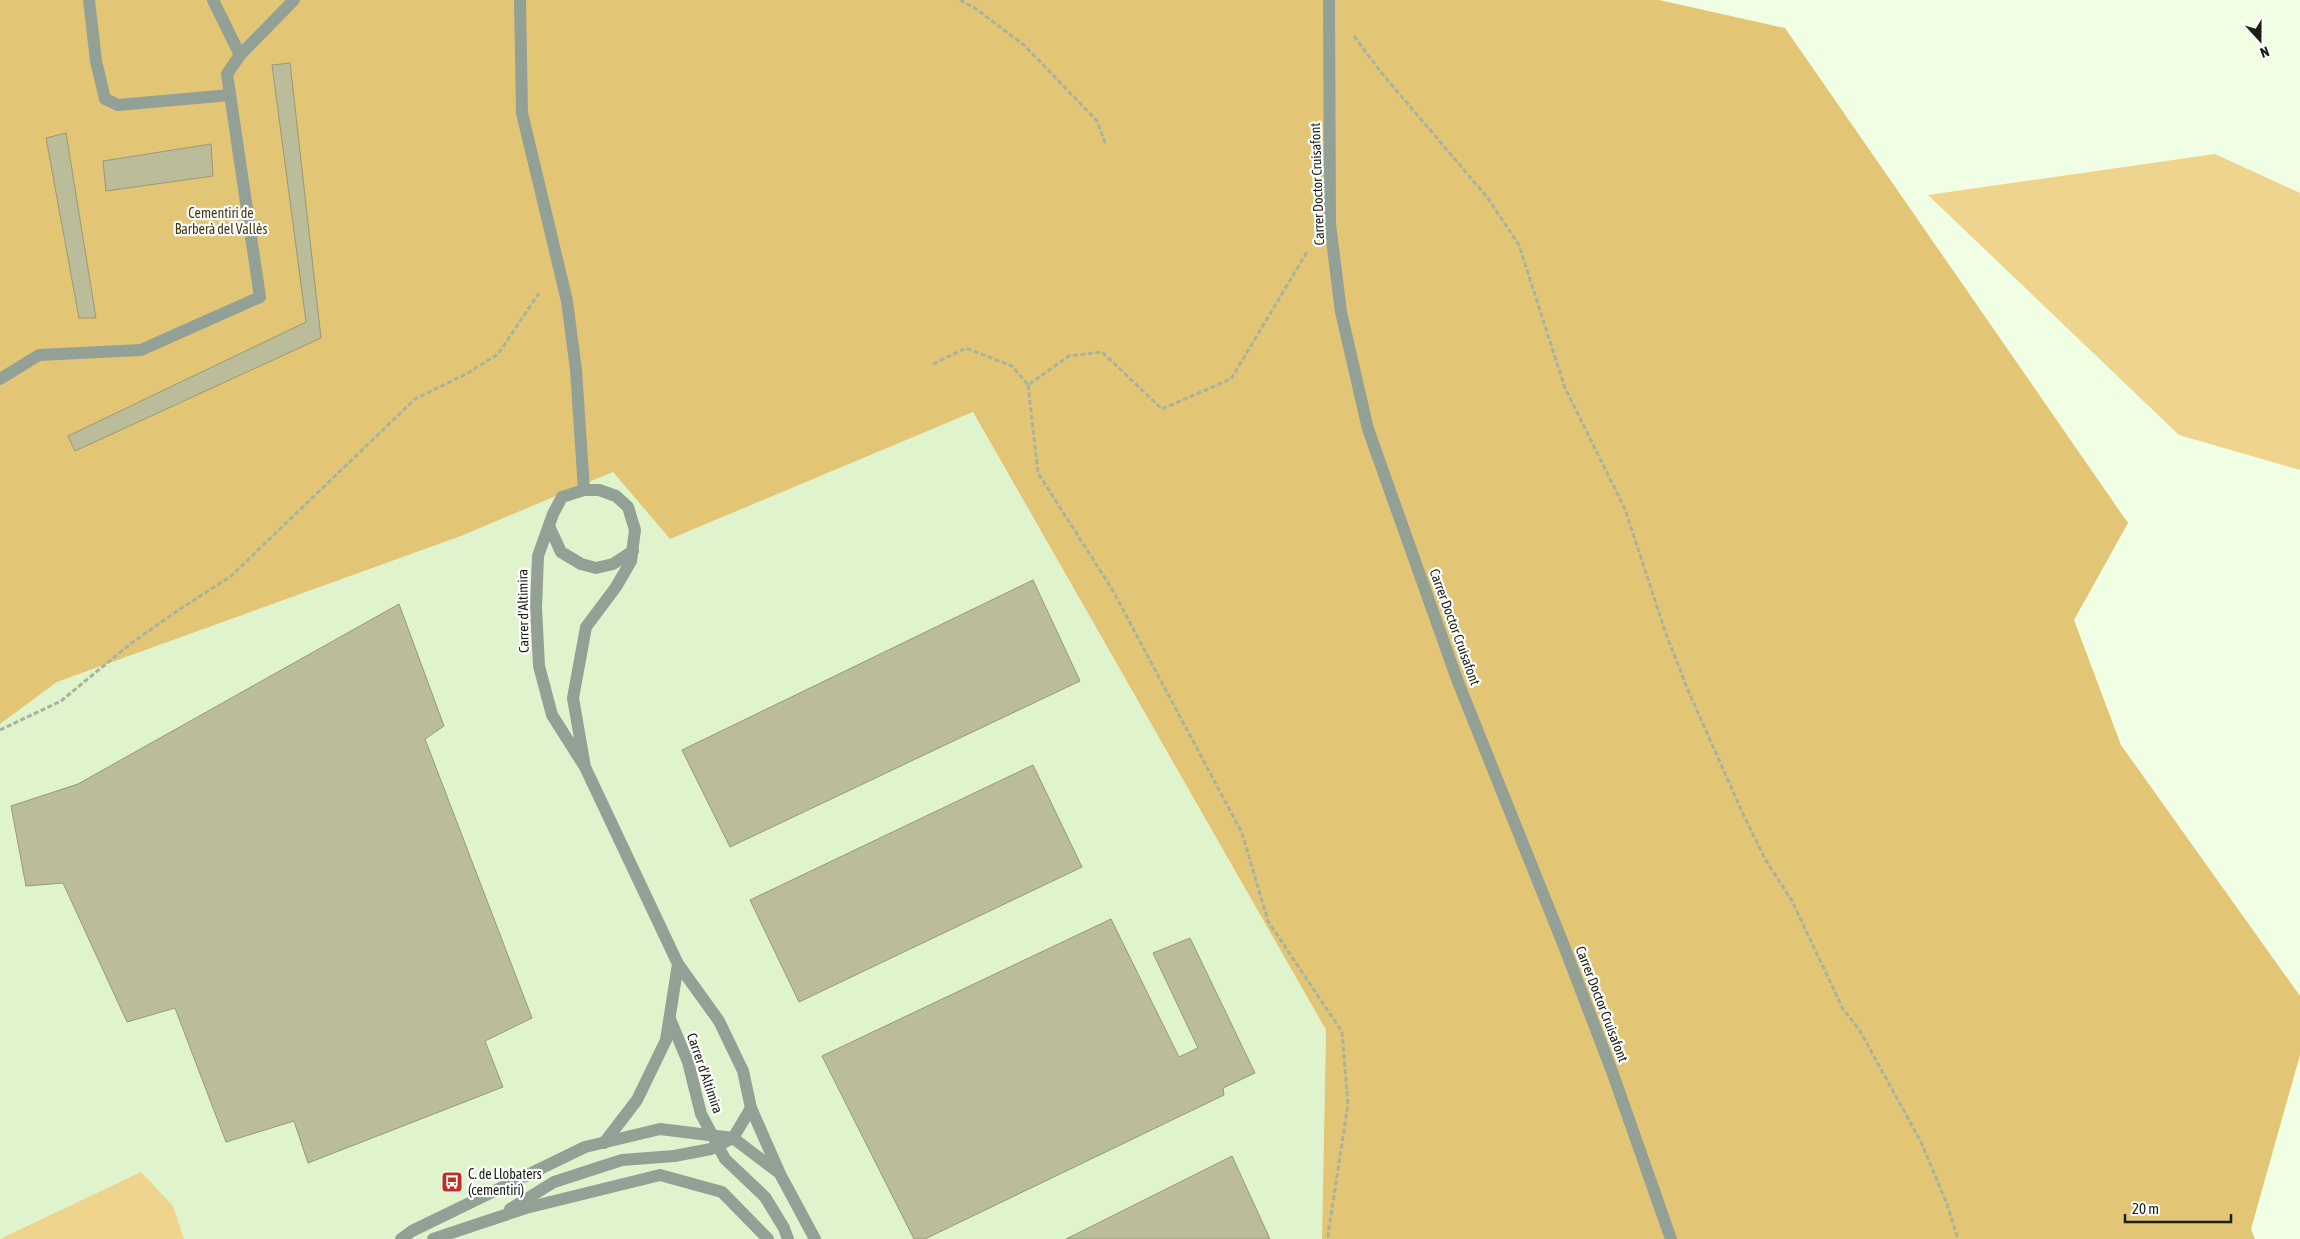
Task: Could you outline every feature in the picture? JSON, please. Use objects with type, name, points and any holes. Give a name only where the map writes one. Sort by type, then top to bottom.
[{"type":"street","points":[[89,0],[96,61],[105,99],[118,105],[230,95]]},
{"type":"street","points":[[213,0],[240,55]]},
{"type":"street","points":[[0,379],[39,355],[141,350],[260,297],[227,74],[240,55],[294,0]]},
{"type":"street","points":[[520,0],[522,113],[567,301],[576,370],[584,490]]},
{"type":"street","name":"Carrer Doctor Cruisafont","points":[[1329,0],[1331,213],[1341,312],[1368,429],[1458,682],[1613,1074],[1671,1239]]},
{"type":"street","name":"Carrer d'Altimira","points":[[585,767],[573,698],[586,627],[616,587],[631,561],[636,530],[628,507],[616,496],[599,490],[584,490],[562,497],[538,556],[536,608],[539,666],[552,715],[585,767],[678,964],[723,1030],[744,1071],[751,1108],[780,1174],[815,1239]]},
{"type":"street","points":[[549,526],[561,552],[581,564],[596,568],[613,564],[633,551]]},
{"type":"street","name":"Carrer d'Altimira","points":[[604,1142],[637,1100],[666,1040],[678,964]]},
{"type":"street","name":"Carrer d'Altimira","points":[[670,1019],[688,1062],[701,1114],[725,1159],[765,1197],[784,1228],[788,1239]]},
{"type":"street","name":"Carrer d'Altimira","points":[[733,1138],[751,1108]]},
{"type":"street","name":"Carrer d'Altimira","points":[[401,1239],[412,1231],[585,1147],[660,1130],[715,1140]]},
{"type":"street","name":"Carrer d'Altimira","points":[[493,1219],[554,1182],[622,1160],[674,1156],[715,1140],[733,1138],[780,1174]]},
{"type":"street","points":[[433,1239],[526,1208],[660,1175],[722,1192],[768,1239]]},
{"type":"path","points":[[960,0],[976,8],[1026,46],[1097,121],[1106,145]]},
{"type":"path","points":[[1350,29],[1380,71],[1487,197],[1519,244],[1565,388],[1625,509],[1665,631],[1687,688],[1740,807],[1766,859],[1792,901],[1843,1009],[1859,1029],[1921,1142],[1947,1204],[1958,1239]]},
{"type":"path","points":[[1028,386],[1069,356],[1102,352],[1162,409],[1231,379],[1331,213]]},
{"type":"path","points":[[0,730],[61,701],[129,646],[180,609],[230,578],[416,399],[468,373],[498,354],[559,262]]},
{"type":"path","points":[[933,364],[966,348],[1012,366],[1028,386],[1038,473],[1112,588],[1242,833],[1268,921],[1342,1032],[1348,1104],[1328,1235],[1330,1239]]},
{"type":"shaded area","points":[[2215,154],[2300,193],[2300,470],[2179,435],[1928,195]]},
{"type":"shaded area","points":[[973,412],[1326,1030],[1322,1239],[0,1239],[0,724],[57,682],[461,536],[613,472],[670,539]]},
{"type":"shaded area","points":[[141,1172],[173,1206],[184,1239],[0,1239]]},
{"type":"green space","name":"Cementiri de Barberà del Vallès","points":[[0,0],[1659,0],[1785,28],[2128,523],[2074,620],[2121,745],[2300,996],[2300,1055],[2251,1229],[2255,1239],[1322,1239],[1326,1030],[973,412],[670,539],[613,472],[461,536],[57,682],[0,724]]},
{"type":"building","points":[[290,63],[321,338],[75,451],[68,436],[306,322],[272,65]]},
{"type":"building","points":[[66,133],[96,318],[79,318],[46,138]]},
{"type":"building","points":[[211,144],[213,176],[106,191],[103,161]]},
{"type":"building","points":[[1033,580],[1080,681],[730,847],[682,750]]},
{"type":"building","points":[[399,604],[444,726],[425,739],[532,1018],[485,1041],[503,1087],[308,1163],[294,1121],[226,1142],[175,1008],[127,1022],[63,883],[26,886],[11,806],[78,784]]},
{"type":"building","points":[[1033,765],[1082,867],[799,1002],[750,900]]},
{"type":"building","points":[[1111,919],[1179,1057],[1198,1048],[1153,953],[1190,938],[1255,1073],[1223,1088],[1224,1095],[925,1239],[914,1239],[822,1056]]},
{"type":"building","points":[[1232,1156],[1270,1239],[1066,1239]]},
{"type":"place","name":"C. de Llobaters (cementiri)","points":[[452,1182]]}]
